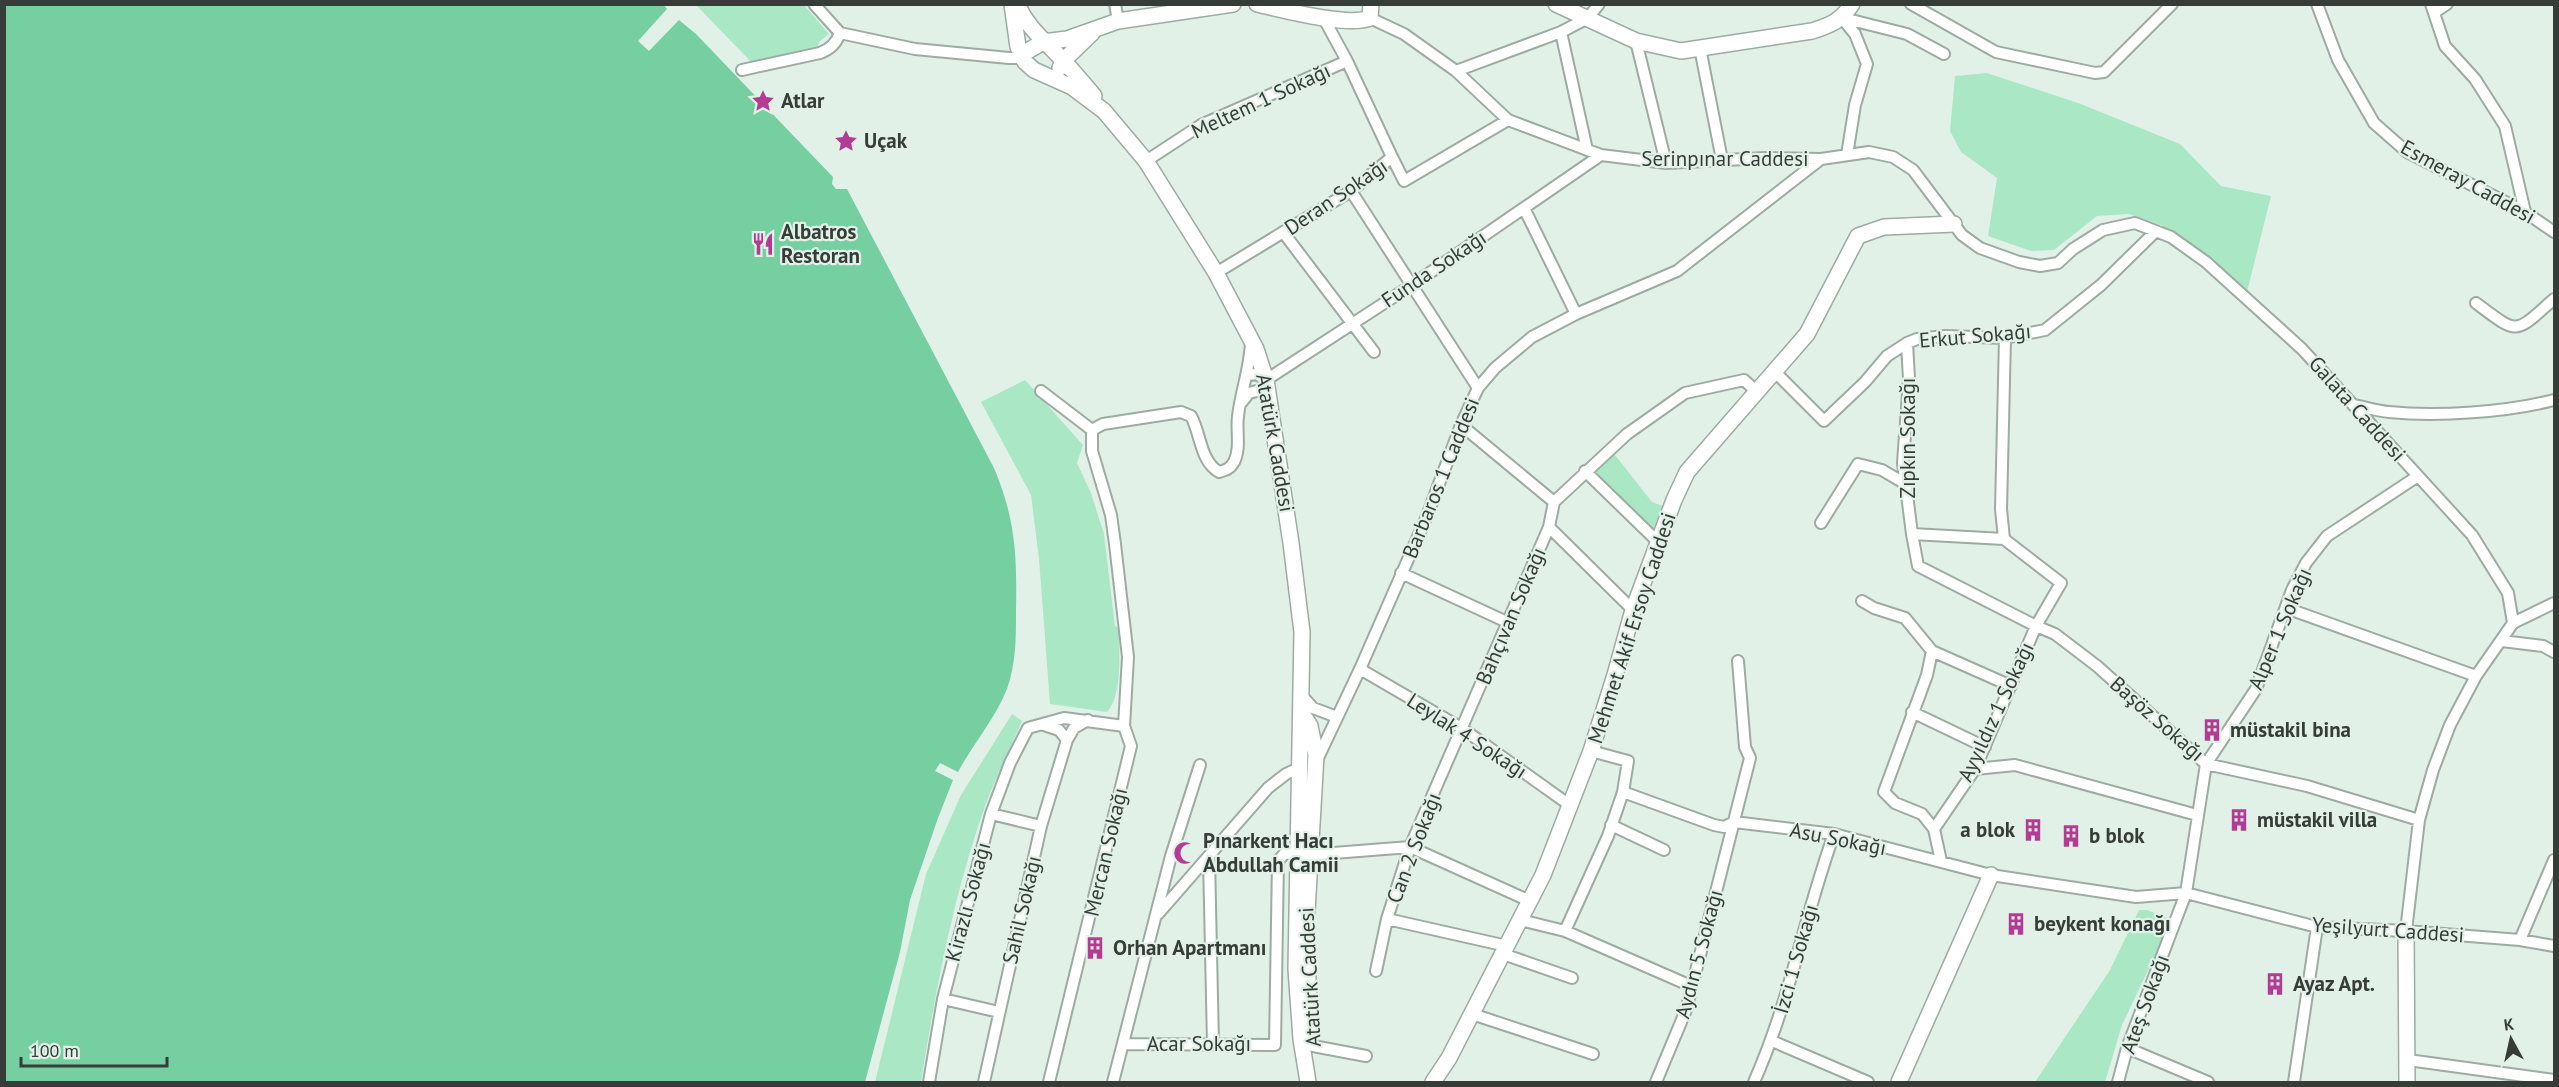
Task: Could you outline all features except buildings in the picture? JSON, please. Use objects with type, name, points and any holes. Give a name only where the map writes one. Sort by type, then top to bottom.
[{"type":"street","points":[[814,4],[840,33],[915,49],[1022,58]]},
{"type":"street","points":[[1011,4],[1022,58],[1034,70],[1072,87],[1104,111]]},
{"type":"street","points":[[1017,4],[1024,22],[1099,101],[1104,111]]},
{"type":"street","points":[[1115,4],[1118,21]]},
{"type":"street","points":[[1022,58],[1026,52],[1043,42],[1067,39],[1118,21],[1177,8],[1233,4]]},
{"type":"street","name":"Serinpınar Caddesi","points":[[1257,4],[1323,11],[1358,21],[1370,11],[1456,71],[1508,120],[1601,155],[1666,163],[1821,159],[1869,152],[1893,157],[1912,170],[1954,224]]},
{"type":"street","points":[[1346,4],[1350,20]]},
{"type":"street","points":[[1556,4],[1636,41],[1681,51],[1812,31],[1832,25],[1842,18],[1852,4]]},
{"type":"street","points":[[1456,71],[1561,32],[1587,18],[1599,4]]},
{"type":"street","points":[[1911,4],[1996,52],[2095,73],[2104,72],[2172,4]]},
{"type":"street","name":"Esmeray Caddesi","points":[[2317,4],[2338,60],[2374,123],[2407,152],[2525,212],[2554,232]]},
{"type":"street","points":[[2447,4],[2433,8],[2445,46],[2475,79],[2505,126],[2525,212]]},
{"type":"street","points":[[1323,11],[1392,157]]},
{"type":"street","points":[[1842,18],[1907,34],[1944,54]]},
{"type":"street","points":[[1842,18],[1855,34],[1867,64],[1855,105],[1848,155]]},
{"type":"street","points":[[1044,75],[1057,71],[1063,61],[1096,29]]},
{"type":"street","points":[[1561,32],[1587,150]]},
{"type":"street","points":[[742,70],[820,53],[829,49],[840,33]]},
{"type":"street","points":[[1636,41],[1666,163]]},
{"type":"street","points":[[1701,48],[1722,160]]},
{"type":"street","name":"Meltem 1 Sokağı","points":[[1146,161],[1201,125],[1347,61]]},
{"type":"street","name":"Atatürk Caddesi","points":[[1104,111],[1146,161],[1216,273],[1251,340],[1267,384],[1302,632],[1302,713],[1299,727],[1308,765],[1296,969],[1301,1039],[1308,1083]]},
{"type":"street","name":"Deran Sokağı","points":[[1216,273],[1351,191],[1392,157],[1404,181],[1508,120]]},
{"type":"street","name":"Funda Sokağı","points":[[1240,404],[1249,393],[1267,384],[1353,322],[1412,285],[1601,155]]},
{"type":"street","name":"Barbaros 1 Caddesi","points":[[1308,765],[1337,717],[1360,669],[1427,516],[1461,425],[1478,388],[1495,368],[1532,337],[1576,314],[1677,271],[1821,159]]},
{"type":"street","points":[[1351,191],[1478,388]]},
{"type":"street","points":[[1524,208],[1576,314]]},
{"type":"street","points":[[1954,224],[1962,235],[1980,248],[2019,262],[2040,266],[2058,263],[2073,249],[2103,230],[2135,223],[2156,231]]},
{"type":"street","name":"Mehmet Akif Ersoy Caddesi","points":[[1433,1083],[1472,1014],[1543,875],[1591,751],[1616,675],[1633,610],[1687,471],[1808,334],[1857,236],[1884,227],[1954,224]]},
{"type":"street","name":"Erkut Sokağı","points":[[1774,371],[1824,421],[1865,382],[1887,356],[1907,343],[1917,339],[1945,336],[2005,338],[2045,330],[2101,285],[2156,231]]},
{"type":"street","name":"Galata Caddesi","points":[[2156,231],[2171,237],[2206,262],[2302,349],[2472,535],[2508,593],[2513,623]]},
{"type":"street","points":[[1283,232],[1374,352]]},
{"type":"street","points":[[2476,303],[2506,326],[2516,328],[2523,327],[2554,299]]},
{"type":"street","points":[[1912,534],[2004,539],[2001,488],[2005,338]]},
{"type":"street","points":[[1041,391],[1092,430],[1103,424],[1181,412],[1191,416],[1197,426],[1207,460],[1219,472],[1232,465],[1236,457],[1240,404],[1248,375],[1251,340]]},
{"type":"street","name":"Zıpkın Sokağı","points":[[1907,343],[1909,379],[1903,463],[1904,483],[1918,566]]},
{"type":"street","points":[[1248,375],[1257,374],[1267,384]]},
{"type":"street","points":[[1461,425],[1554,502],[1627,434],[1685,393],[1744,380],[1756,391]]},
{"type":"street","points":[[2353,405],[2388,412],[2438,412],[2492,410],[2554,400]]},
{"type":"street","name":"Mercan Sokağı","points":[[1049,1083],[1131,746],[1124,726],[1128,657],[1111,515],[1092,451],[1092,430]]},
{"type":"street","points":[[1821,523],[1858,464],[1882,470],[1904,483]]},
{"type":"street","points":[[1585,471],[1658,542]]},
{"type":"street","name":"Alper 1 Sokağı","points":[[2186,893],[2206,764],[2256,688],[2286,608],[2307,563],[2328,536],[2418,476]]},
{"type":"street","name":"Bahçıvan Sokağı","points":[[1463,729],[1549,526],[1554,502]]},
{"type":"street","points":[[1549,526],[1633,610]]},
{"type":"street","name":"Ayyıldız 1 Sokağı","points":[[1934,829],[1975,769],[2036,626],[2061,583],[2004,539]]},
{"type":"street","name":"Başöz Sokağı","points":[[1918,566],[2036,626],[2055,633],[2097,666],[2206,764],[2307,786],[2419,820]]},
{"type":"street","points":[[1401,573],[1509,623]]},
{"type":"street","points":[[1862,601],[1874,608],[1905,618],[1932,651],[2011,686]]},
{"type":"street","points":[[2407,1083],[2406,931],[2419,820],[2433,770],[2450,724],[2476,676],[2513,623],[2554,603]]},
{"type":"street","points":[[2286,608],[2476,676]]},
{"type":"street","points":[[2502,641],[2542,646],[2554,652]]},
{"type":"street","points":[[1932,651],[1927,675],[1884,792],[1895,803],[1922,814],[1934,829],[1941,861]]},
{"type":"street","points":[[1734,822],[1750,758],[1745,747],[1738,661]]},
{"type":"street","name":"Leylak 4 Sokağı","points":[[1360,669],[1463,729],[1571,806]]},
{"type":"street","points":[[1302,696],[1322,712],[1337,717]]},
{"type":"street","points":[[1302,713],[1322,712]]},
{"type":"street","points":[[1912,712],[1985,747]]},
{"type":"street","points":[[1044,725],[1064,718],[1124,726]]},
{"type":"street","points":[[1044,725],[1059,730],[1067,740],[1074,728],[1088,720]]},
{"type":"street","name":"Kirazlı Sokağı","points":[[929,1083],[943,999],[991,814],[1010,763],[1028,728],[1044,725]]},
{"type":"street","name":"Can 2 Sokağı","points":[[1376,971],[1387,919],[1410,847],[1463,729]]},
{"type":"street","name":"Sahil Sokağı","points":[[984,1083],[1041,826],[1067,740]]},
{"type":"street","points":[[1565,931],[1611,825],[1623,792],[1628,760],[1591,751]]},
{"type":"street","points":[[1113,1083],[1171,856],[1200,765]]},
{"type":"street","points":[[1155,917],[1268,788],[1286,774],[1308,765]]},
{"type":"street","points":[[1975,769],[2015,765],[2197,815]]},
{"type":"street","name":"Asu Sokağı","points":[[1623,792],[1714,825],[1724,827],[1734,822],[1834,834],[1941,861]]},
{"type":"street","points":[[991,814],[1041,826]]},
{"type":"street","name":"Aydın 5 Sokağı","points":[[1659,1082],[1686,1011],[1734,822]]},
{"type":"street","points":[[1611,825],[1664,850]]},
{"type":"street","name":"İzci 1 Sokağı","points":[[1754,1083],[1772,1041],[1834,834]]},
{"type":"street","points":[[1303,855],[1410,847],[1530,901]]},
{"type":"street","name":"Acar Sokağı","points":[[1124,1044],[1275,1045],[1278,861],[1285,853],[1303,855]]},
{"type":"street","name":"Atatürk Caddesi","points":[[1303,855],[1306,949],[1318,1083]]},
{"type":"street","points":[[1209,858],[1213,1044]]},
{"type":"street","points":[[2520,940],[2554,860]]},
{"type":"street","name":"Yeşilyurt Caddesi","points":[[1941,861],[1991,875],[2136,897],[2186,893],[2317,927],[2520,940],[2554,946]]},
{"type":"street","points":[[1899,1083],[1991,875]]},
{"type":"street","name":"Ateş Sokağı","points":[[2118,1083],[2127,1048],[2186,893]]},
{"type":"street","points":[[1387,919],[1505,950],[1572,978]]},
{"type":"street","points":[[1520,920],[1565,931],[1691,986]]},
{"type":"street","points":[[2294,1083],[2317,927]]},
{"type":"street","points":[[943,999],[999,1012]]},
{"type":"street","points":[[1472,1014],[1593,1054]]},
{"type":"street","points":[[1772,1041],[1868,1083]]},
{"type":"street","points":[[1313,1046],[1366,1056]]},
{"type":"street","points":[[2127,1048],[2205,1082]]},
{"type":"street","points":[[2408,1060],[2554,1080]]},
{"type":"shaded area","points":[[5,4],[664,5],[667,9],[638,41],[649,51],[679,20],[696,34],[833,177],[832,184],[836,189],[847,189],[994,468],[1011,522],[1016,574],[1016,641],[1010,680],[996,711],[958,772],[940,763],[935,771],[953,780],[910,900],[900,952],[865,1082],[5,1082]]},
{"type":"shaded area","points":[[696,5],[804,5],[829,34],[819,42],[816,55],[756,67]]},
{"type":"shaded area","points":[[1987,73],[2081,104],[2180,144],[2221,186],[2271,196],[2247,292],[2161,225],[2129,214],[2097,216],[2054,250],[2031,251],[1988,236],[1997,178],[1961,152],[1950,131],[1955,76]]},
{"type":"shaded area","points":[[1025,380],[1083,445],[1077,463],[1091,493],[1104,534],[1115,626],[1119,628],[1118,684],[1116,695],[1107,712],[1050,704],[1039,559],[1031,495],[981,402]]},
{"type":"shaded area","points":[[1615,455],[1652,502],[1663,506],[1653,529],[1594,473],[1611,456]]},
{"type":"shaded area","points":[[1012,714],[1022,721],[987,801],[965,870],[940,976],[921,1082],[875,1082],[926,874],[961,795]]},
{"type":"shaded area","points":[[2139,910],[2147,910],[2172,920],[2122,1025],[2105,1082],[2035,1082],[2110,970]]},
{"type":"place","name":"Atlar","points":[[763,101]]},
{"type":"place","name":"Uçak","points":[[846,141]]},
{"type":"place","name":"Albatros Restoran","points":[[763,244]]},
{"type":"place","name":"müstakil bina","points":[[2212,730]]},
{"type":"place","name":"müstakil villa","points":[[2239,820]]},
{"type":"place","name":"a blok","points":[[2033,830]]},
{"type":"place","name":"b blok","points":[[2071,836]]},
{"type":"place","name":"Pınarkent Hacı Abdullah Camii","points":[[1185,853]]},
{"type":"place","name":"beykent konağı","points":[[2016,924]]},
{"type":"place","name":"Orhan Apartmanı","points":[[1095,948]]},
{"type":"place","name":"Ayaz Apt.","points":[[2275,984]]}]
